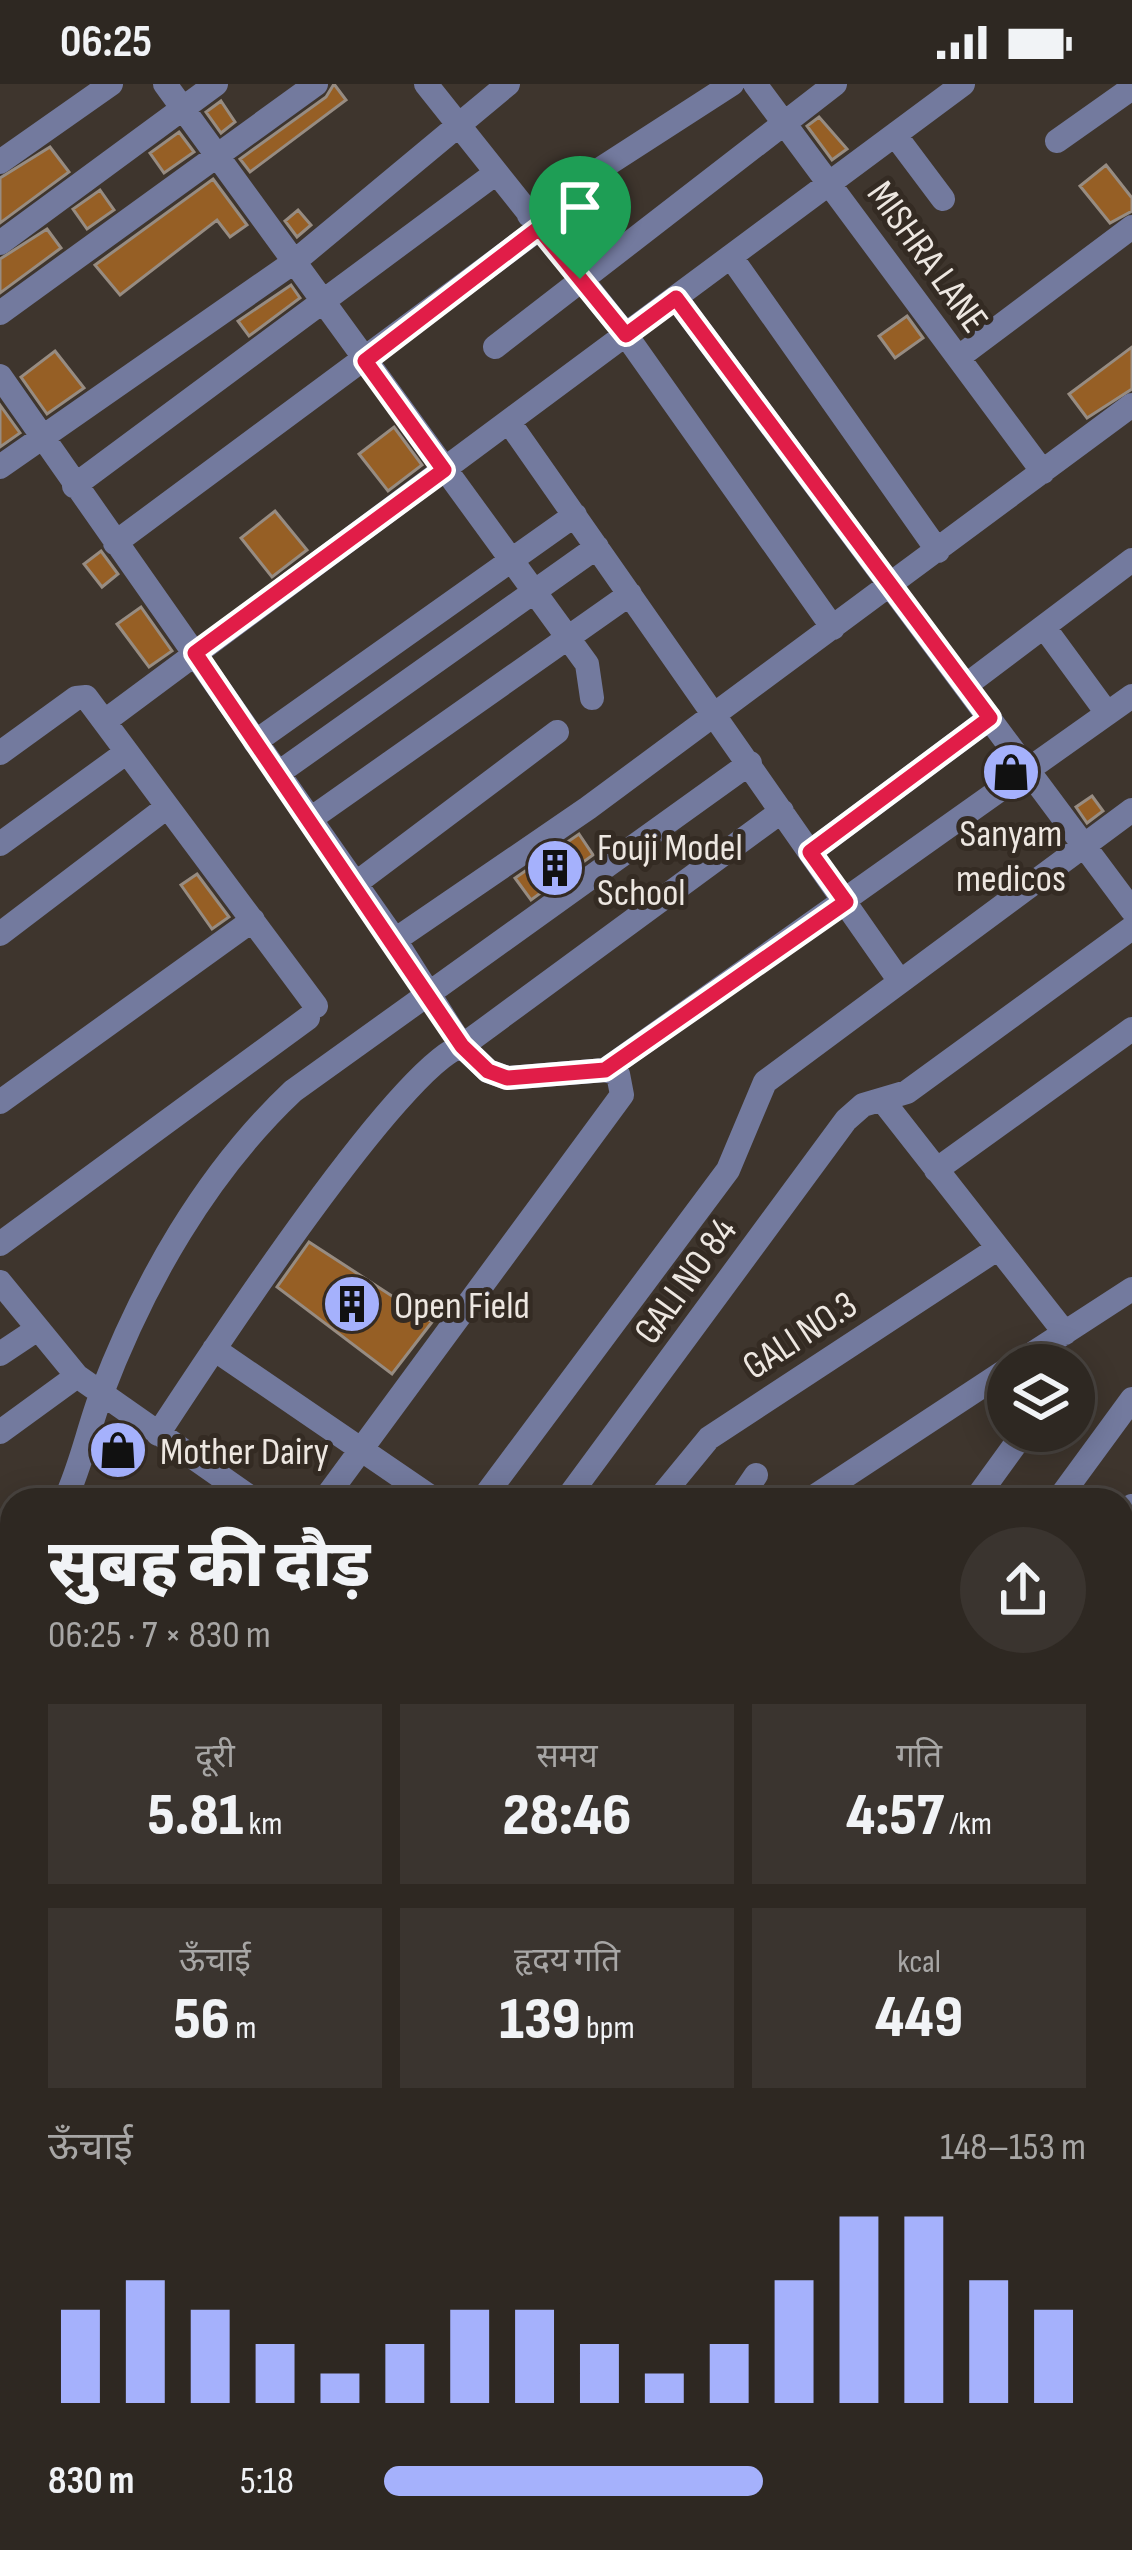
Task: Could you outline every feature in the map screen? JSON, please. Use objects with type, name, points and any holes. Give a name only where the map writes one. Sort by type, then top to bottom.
[{"type":"street","points":[[0,162],[111,84]]},
{"type":"street","points":[[165,84],[587,664],[592,698]]},
{"type":"street","points":[[0,243],[217,84]]},
{"type":"street","points":[[0,313],[316,84]]},
{"type":"street","points":[[427,84],[626,335],[833,628]]},
{"type":"street","points":[[0,466],[294,262],[508,84]]},
{"type":"street","points":[[115,543],[365,361],[534,222],[732,84]]},
{"type":"street","name":"MISHRA LANE","points":[[755,84],[1043,472]]},
{"type":"street","points":[[495,347],[835,84]]},
{"type":"street","points":[[105,721],[963,84]]},
{"type":"street","points":[[1057,141],[1132,88]]},
{"type":"street","points":[[895,135],[943,199]]},
{"type":"street","points":[[74,486],[496,172]]},
{"type":"street","points":[[959,357],[1132,227]]},
{"type":"street","points":[[731,257],[938,551]]},
{"type":"street","points":[[676,298],[1132,910]]},
{"type":"street","points":[[0,376],[395,940],[462,1046],[488,1071],[507,1078],[605,1070],[618,1074],[622,1095],[333,1488]]},
{"type":"street","points":[[395,940],[715,715],[1132,405]]},
{"type":"street","points":[[509,422],[899,980]]},
{"type":"street","points":[[255,742],[575,515]]},
{"type":"street","points":[[278,774],[597,547]]},
{"type":"street","points":[[964,686],[1132,560]]},
{"type":"street","points":[[309,820],[630,594]]},
{"type":"street","points":[[1045,627],[1107,713]]},
{"type":"street","points":[[0,753],[82,695],[253,920],[312,1012],[0,1244]]},
{"type":"street","points":[[605,1070],[1132,696]]},
{"type":"street","points":[[810,852],[990,718]]},
{"type":"street","points":[[355,884],[557,732]]},
{"type":"street","points":[[0,844],[127,752]]},
{"type":"street","points":[[68,1488],[101,1396],[170,1248],[243,1143],[292,1091],[750,763]]},
{"type":"street","points":[[0,934],[167,807]]},
{"type":"street","points":[[491,1488],[728,1170],[765,1082],[1132,810]]},
{"type":"street","points":[[158,1434],[214,1349],[407,1086],[782,812]]},
{"type":"street","points":[[0,1102],[253,920]]},
{"type":"street","name":"GALI NO 84","points":[[575,1488],[846,1120],[873,1103],[907,1092],[1132,928]]},
{"type":"street","points":[[936,1170],[1132,1029]]},
{"type":"street","points":[[873,1103],[936,1170],[1065,1333]]},
{"type":"street","name":"GALI NO.3","points":[[668,1488],[709,1438],[997,1249]]},
{"type":"street","points":[[0,1282],[77,1376],[237,1488]]},
{"type":"street","points":[[1048,1344],[1132,1289]]},
{"type":"street","points":[[0,1354],[36,1330]]},
{"type":"street","points":[[214,1349],[418,1488]]},
{"type":"street","points":[[0,1432],[77,1376]]},
{"type":"street","points":[[827,1488],[987,1383]]},
{"type":"street","points":[[1067,1488],[1132,1399]]},
{"type":"street","points":[[984,1488],[1010,1452]]},
{"type":"street","points":[[747,1488],[757,1474]]},
{"type":"building","points":[[334,84],[346,100],[250,172],[240,159],[326,97]]},
{"type":"building","points":[[221,101],[235,122],[221,133],[206,112]]},
{"type":"building","points":[[819,117],[847,149],[832,160],[807,126]]},
{"type":"building","points":[[179,132],[194,152],[164,173],[150,153]]},
{"type":"building","points":[[50,147],[69,172],[0,223],[0,178]]},
{"type":"building","points":[[1106,165],[1132,198],[1132,211],[1110,223],[1080,186]]},
{"type":"building","points":[[213,179],[247,225],[230,237],[217,220],[120,295],[95,265]]},
{"type":"building","points":[[100,190],[114,210],[87,229],[73,209]]},
{"type":"building","points":[[298,210],[311,225],[297,237],[285,221]]},
{"type":"building","points":[[47,229],[61,248],[0,293],[0,259]]},
{"type":"building","points":[[291,285],[300,298],[249,336],[238,321]]},
{"type":"building","points":[[907,316],[923,338],[895,358],[879,336]]},
{"type":"building","points":[[1132,347],[1132,389],[1087,418],[1069,394]]},
{"type":"building","points":[[55,351],[84,388],[47,414],[21,377]]},
{"type":"building","points":[[0,405],[20,433],[0,447]]},
{"type":"building","points":[[394,427],[422,465],[388,491],[359,454]]},
{"type":"building","points":[[275,511],[307,550],[272,577],[241,538]]},
{"type":"building","points":[[101,551],[118,574],[102,587],[84,564]]},
{"type":"building","points":[[141,607],[172,651],[149,667],[117,624]]},
{"type":"building","points":[[1092,796],[1103,811],[1087,823],[1076,807]]},
{"type":"building","points":[[579,834],[593,855],[531,900],[515,878]]},
{"type":"building","points":[[197,874],[229,917],[212,929],[181,885]]},
{"type":"building","name":"Open Field","points":[[309,1242],[432,1322],[392,1374],[277,1287]]},
{"type":"place","name":"Sanyam medicos","points":[[1011,772]]},
{"type":"place","name":"Fouji Model School","points":[[555,868]]},
{"type":"place","name":"Open Field","points":[[352,1304]]},
{"type":"place","name":"Mother Dairy","points":[[118,1450]]},
{"type":"route","points":[[539,228],[580,279],[626,335],[676,298],[990,718],[810,852],[846,902],[605,1070],[507,1078],[488,1071],[462,1046],[395,940],[195,653],[444,470],[365,361],[539,228]]}]
